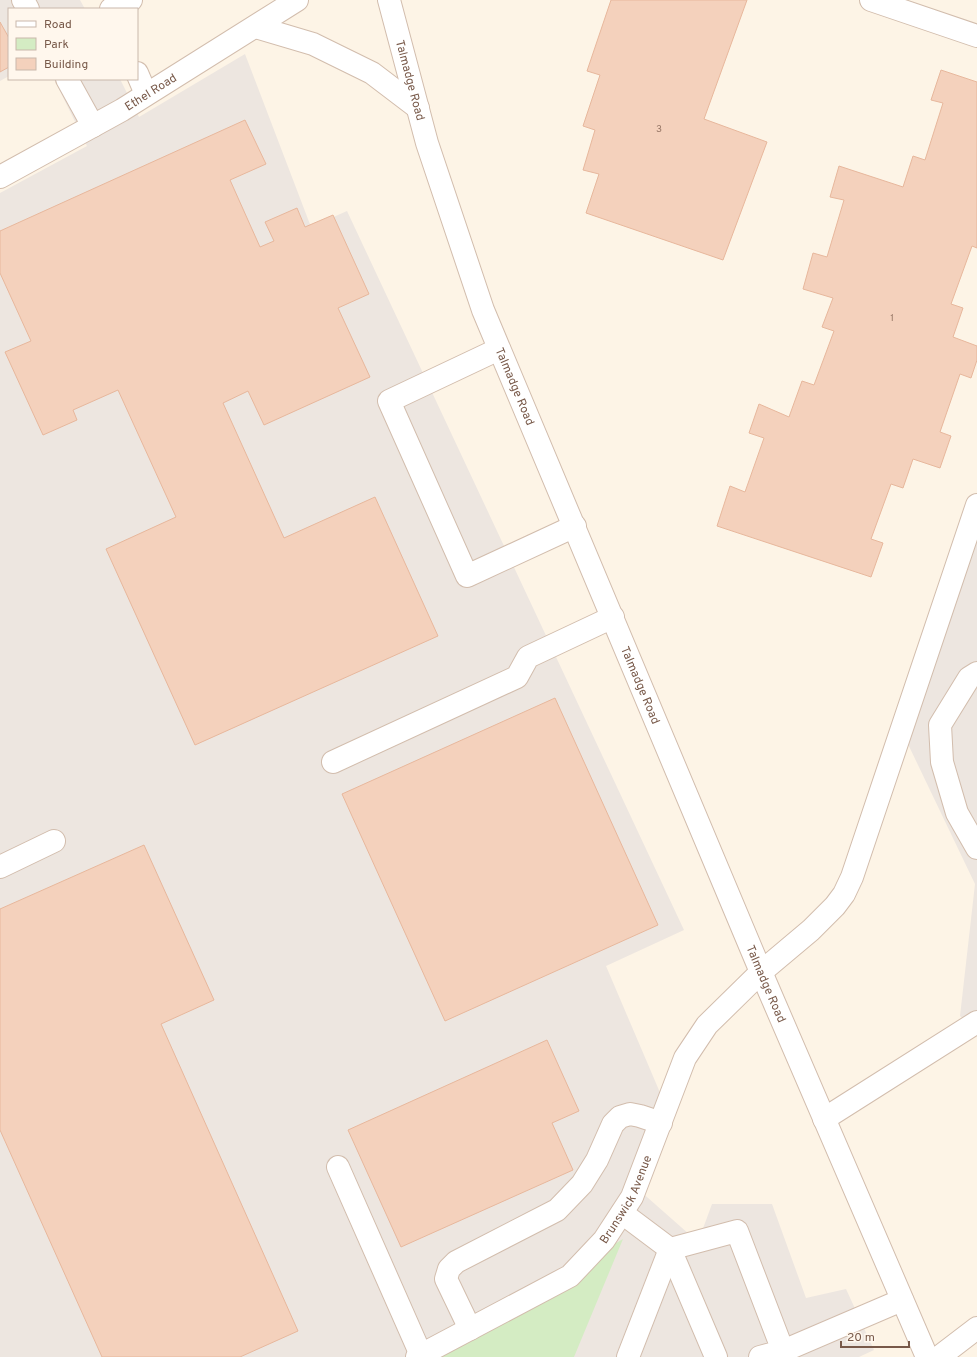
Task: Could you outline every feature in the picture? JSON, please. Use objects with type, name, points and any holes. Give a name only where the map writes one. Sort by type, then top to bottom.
[{"type":"street","points":[[113,8],[131,0]]},
{"type":"street","name":"Ethel Road","points":[[0,177],[93,126],[256,27],[275,6],[297,0]]},
{"type":"street","name":"Talmadge Road","points":[[389,0],[427,142],[483,310],[761,972],[926,1357]]},
{"type":"street","points":[[871,0],[977,36]]},
{"type":"street","points":[[256,27],[313,44],[372,73],[418,108]]},
{"type":"street","points":[[138,75],[146,94]]},
{"type":"street","points":[[68,80],[93,126]]},
{"type":"street","points":[[500,349],[389,401],[466,576],[575,526]]},
{"type":"street","name":"Brunswick Avenue","points":[[419,1356],[570,1276],[604,1240],[632,1197],[685,1058],[707,1025],[761,972],[811,930],[835,906],[844,894],[852,877],[977,505]]},
{"type":"street","points":[[333,762],[517,677],[528,657],[613,617]]},
{"type":"street","points":[[977,673],[969,678],[940,725],[942,762],[957,813],[977,848]]},
{"type":"street","points":[[0,867],[54,841]]},
{"type":"street","points":[[824,1119],[977,1022]]},
{"type":"street","points":[[470,1329],[446,1279],[449,1269],[456,1262],[557,1210],[582,1184],[597,1160],[613,1124],[620,1117],[630,1114],[660,1123]]},
{"type":"street","points":[[338,1167],[419,1356]]},
{"type":"street","points":[[622,1213],[670,1249],[716,1357]]},
{"type":"street","points":[[670,1249],[737,1231],[783,1351]]},
{"type":"street","points":[[628,1357],[670,1249]]},
{"type":"street","points":[[760,1357],[783,1351],[902,1300]]},
{"type":"street","points":[[939,1357],[977,1328]]},
{"type":"shaded area","points":[[0,0],[80,0],[84,8],[8,8],[8,77],[0,81]]},
{"type":"shaded area","points":[[245,54],[311,227],[347,211],[684,930],[606,966],[670,1116],[639,1190],[698,1242],[712,1204],[772,1204],[806,1298],[846,1289],[874,1350],[859,1357],[0,1357],[0,193],[87,146],[54,80],[120,80],[139,117]]},
{"type":"shaded area","points":[[977,536],[977,1033],[960,1016],[975,884],[895,717]]},
{"type":"green space","points":[[623,1239],[574,1357],[423,1357]]},
{"type":"building","points":[[611,0],[747,0],[704,119],[767,142],[723,260],[586,213],[599,174],[583,170],[595,130],[583,126],[600,75],[587,71]]},
{"type":"building","points":[[0,22],[8,36],[8,68],[0,72]]},
{"type":"building","points":[[941,70],[977,82],[977,248],[972,246],[951,304],[963,308],[953,337],[977,346],[977,360],[971,378],[960,374],[940,432],[951,436],[940,468],[913,459],[903,488],[891,484],[871,539],[883,543],[871,577],[717,526],[730,486],[745,492],[764,438],[749,433],[759,404],[789,417],[802,381],[814,385],[834,331],[822,327],[833,298],[803,289],[813,253],[827,257],[844,200],[830,197],[839,166],[903,187],[913,156],[925,160],[943,103],[931,100]]},
{"type":"building","points":[[245,120],[266,164],[230,180],[260,247],[274,241],[265,222],[297,208],[305,227],[333,215],[369,294],[338,308],[370,377],[264,425],[248,391],[223,403],[284,538],[375,497],[438,636],[195,745],[106,549],[176,517],[118,390],[73,410],[77,420],[43,435],[5,352],[31,341],[0,273],[0,231]]},
{"type":"building","points":[[555,698],[658,925],[445,1021],[342,794]]},
{"type":"building","points":[[144,845],[214,1000],[161,1024],[298,1331],[240,1357],[102,1357],[0,1130],[0,909]]},
{"type":"building","points":[[547,1040],[579,1111],[552,1123],[573,1170],[401,1247],[348,1130]]}]
